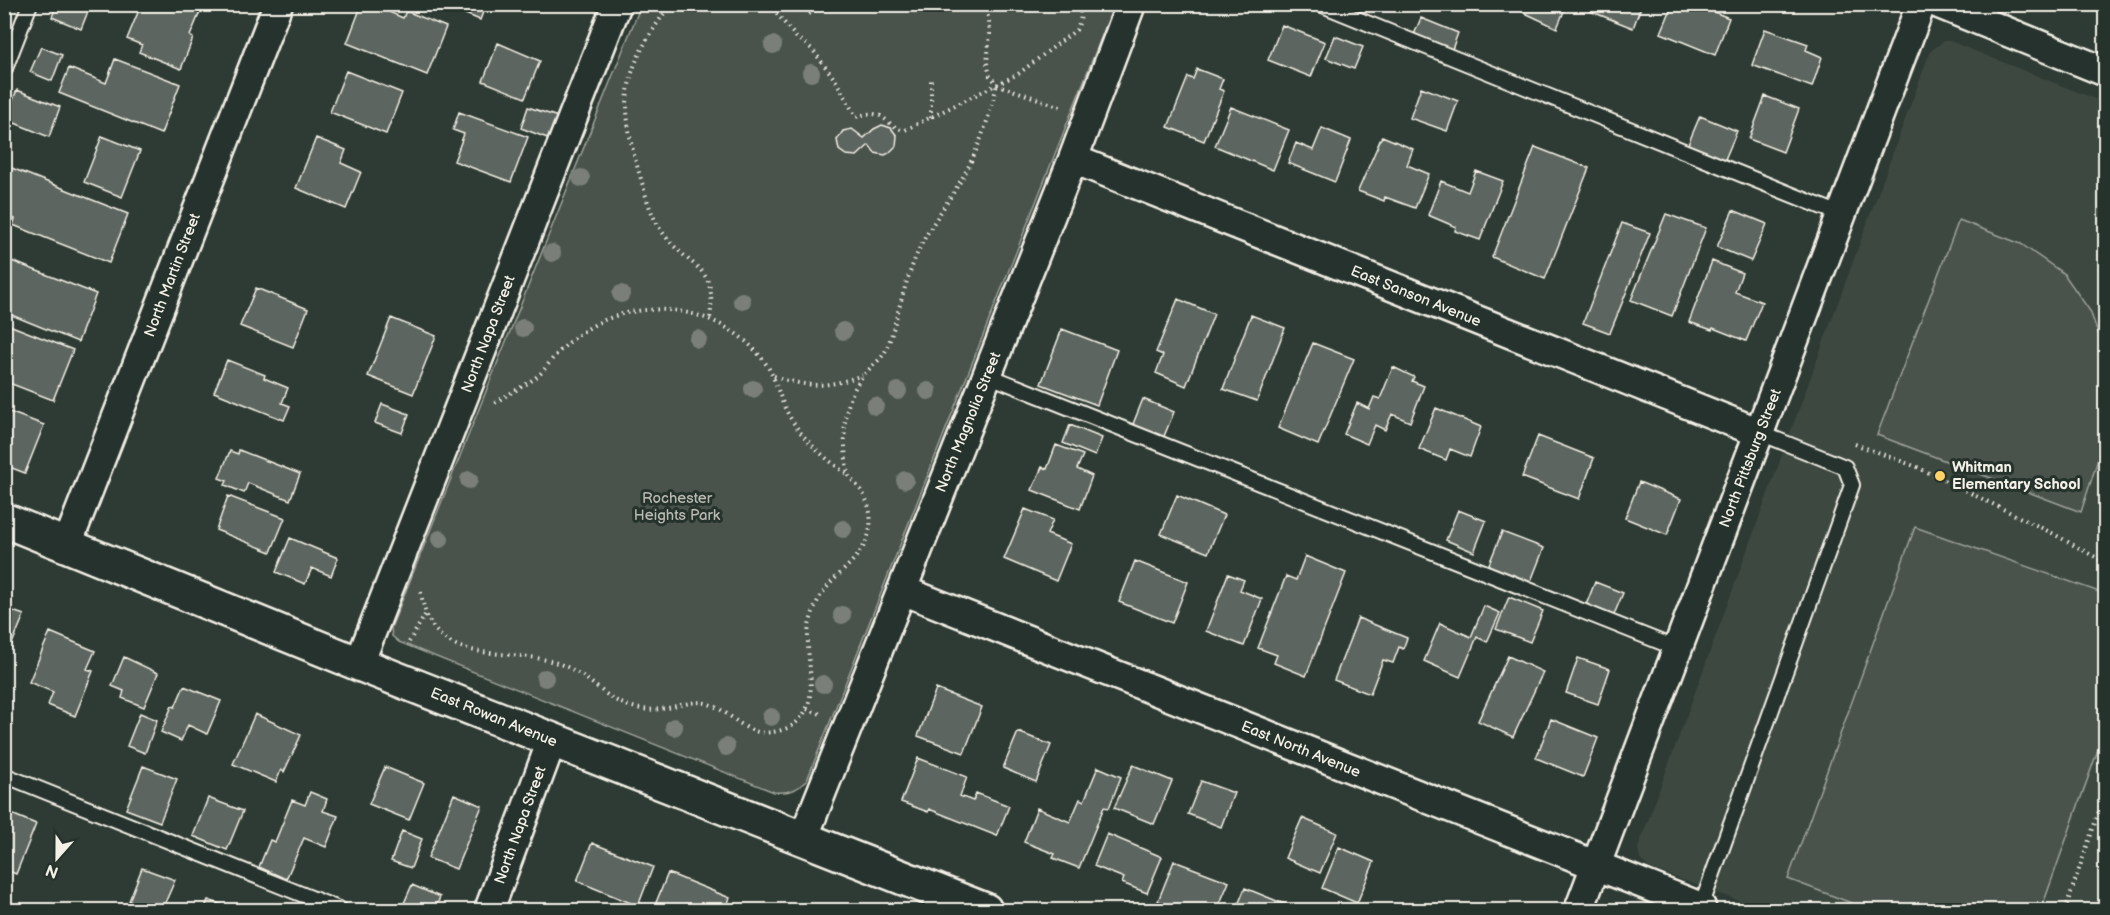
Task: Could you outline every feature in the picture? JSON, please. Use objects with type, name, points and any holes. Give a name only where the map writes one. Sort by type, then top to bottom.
[{"type":"street","name":"North Martin Street","points":[[67,545],[278,4]]},
{"type":"street","name":"North Napa Street","points":[[359,664],[617,4]]},
{"type":"street","name":"North Magnolia Street","points":[[803,839],[1073,159],[1131,4]]},
{"type":"street","name":"North Pittsburg Street","points":[[1580,910],[1921,4]]},
{"type":"street","points":[[1939,4],[2106,72]]},
{"type":"street","name":"East Sanson Avenue","points":[[1073,159],[1760,433]]},
{"type":"street","name":"East Rowan Avenue","points":[[4,520],[359,664],[985,910]]},
{"type":"street","name":"East North Avenue","points":[[902,590],[1701,907]]},
{"type":"street","name":"North Napa Street","points":[[489,910],[552,740]]},
{"type":"lane","points":[[4,71],[30,4]]},
{"type":"lane","points":[[1320,4],[1842,215]]},
{"type":"lane","points":[[987,375],[1678,649]]},
{"type":"lane","points":[[1701,907],[1852,485],[1845,467],[1760,433]]},
{"type":"lane","points":[[4,775],[341,910]]},
{"type":"path","points":[[671,4],[646,42],[631,73],[626,110],[629,137],[649,208],[658,226],[668,239],[697,265],[711,286],[713,300],[711,319]]},
{"type":"path","points":[[769,4],[796,37],[812,49],[836,81],[856,117],[871,113],[879,115],[897,128],[905,130],[1018,74],[1076,30],[1081,21],[1082,12],[1077,4]]},
{"type":"path","points":[[809,14],[823,4]]},
{"type":"path","points":[[984,4],[989,20],[987,69],[990,76],[997,84],[1068,110]]},
{"type":"path","points":[[931,79],[931,118]]},
{"type":"path","points":[[848,475],[845,424],[849,399],[863,375],[884,353],[919,250],[964,174],[984,130],[997,84]]},
{"type":"path","points":[[421,585],[425,615],[429,624],[452,644],[480,652],[528,656],[562,664],[577,672],[607,695],[640,709],[658,710],[704,703],[714,706],[745,728],[768,733],[792,726],[807,709],[810,697],[807,641],[813,612],[825,589],[860,554],[870,529],[868,503],[862,491],[848,475],[818,452],[794,425],[773,376],[765,362],[749,346],[711,319],[671,310],[633,312],[606,319],[569,342],[529,383],[491,406]]},
{"type":"path","points":[[773,376],[792,383],[810,386],[840,383],[863,375]]},
{"type":"path","points":[[1853,443],[1917,467],[2052,533],[2106,563]]},
{"type":"path","points":[[409,642],[425,615]]},
{"type":"path","points":[[2065,910],[2106,792]]},
{"type":"shaded area","name":"Whitman Elementary School","points":[[1944,41],[1950,41],[2105,103],[2105,910],[1765,910],[1650,868],[1640,860],[1638,848],[1927,60],[1932,50]]},
{"type":"green space","name":"Rochester Heights Park","points":[[641,5],[1114,5],[807,780],[788,792],[774,792],[399,642],[392,636],[391,628]]},
{"type":"green space","points":[[1959,220],[2021,244],[2064,274],[2090,311],[2104,349],[2105,423],[2102,447],[2081,512],[1877,435]]},
{"type":"green space","points":[[1915,527],[2105,594],[2105,730],[2041,910],[1870,910],[1788,879]]},
{"type":"building","points":[[57,4],[91,4],[81,29],[52,17]]},
{"type":"building","points":[[156,4],[195,4],[202,7],[190,36],[193,38],[181,69],[139,52],[142,45],[127,39],[141,5],[154,9]]},
{"type":"building","points":[[362,4],[371,4],[403,18],[406,11],[446,27],[427,75],[347,43]]},
{"type":"building","points":[[461,4],[486,4],[480,20],[458,11]]},
{"type":"building","points":[[1526,4],[1567,4],[1557,28],[1523,12]]},
{"type":"building","points":[[1593,4],[1642,4],[1633,28],[1590,11]]},
{"type":"building","points":[[1673,4],[1694,4],[1729,18],[1715,55],[1661,33]]},
{"type":"building","points":[[1421,18],[1458,33],[1451,52],[1413,37]]},
{"type":"building","points":[[1282,25],[1325,42],[1311,77],[1268,60]]},
{"type":"building","points":[[1765,29],[1808,44],[1806,50],[1822,57],[1812,87],[1752,65]]},
{"type":"building","points":[[1335,36],[1363,47],[1354,69],[1326,58]]},
{"type":"building","points":[[498,43],[540,61],[525,98],[483,81]]},
{"type":"building","points":[[41,47],[62,55],[52,81],[30,72]]},
{"type":"building","points":[[115,59],[180,84],[161,134],[59,93],[69,68],[106,83]]},
{"type":"building","points":[[1197,69],[1223,79],[1219,89],[1224,91],[1204,141],[1168,127],[1188,77],[1193,79]]},
{"type":"building","points":[[346,71],[402,93],[386,134],[330,112]]},
{"type":"building","points":[[1421,87],[1458,101],[1447,131],[1410,118]]},
{"type":"building","points":[[17,90],[60,107],[49,137],[5,119]]},
{"type":"building","points":[[1765,96],[1799,109],[1783,152],[1749,139]]},
{"type":"building","points":[[528,107],[558,117],[550,139],[521,128]]},
{"type":"building","points":[[1231,107],[1289,130],[1273,170],[1215,146]]},
{"type":"building","points":[[459,112],[528,137],[511,182],[454,161],[464,134],[453,130]]},
{"type":"building","points":[[1700,116],[1737,131],[1723,164],[1686,149]]},
{"type":"building","points":[[882,125],[891,128],[897,136],[896,146],[889,153],[885,155],[875,153],[869,145],[857,156],[846,155],[839,150],[837,140],[843,131],[852,129],[864,138]]},
{"type":"building","points":[[1322,128],[1351,140],[1335,182],[1288,163],[1296,143],[1313,150]]},
{"type":"building","points":[[102,136],[140,151],[122,197],[84,182]]},
{"type":"building","points":[[1382,136],[1413,149],[1407,165],[1429,174],[1415,208],[1385,197],[1384,201],[1358,191]]},
{"type":"building","points":[[316,138],[346,150],[341,163],[361,172],[346,209],[296,188]]},
{"type":"building","points":[[1535,147],[1589,168],[1545,279],[1492,257]]},
{"type":"building","points":[[4,165],[128,214],[109,263],[13,225],[15,219],[4,215]]},
{"type":"building","points":[[1476,171],[1503,181],[1480,240],[1455,231],[1456,227],[1428,215],[1441,181],[1468,192]]},
{"type":"building","points":[[1733,210],[1767,224],[1751,261],[1717,247]]},
{"type":"building","points":[[1666,214],[1706,228],[1672,316],[1631,300]]},
{"type":"building","points":[[1622,223],[1650,233],[1610,333],[1583,323]]},
{"type":"building","points":[[4,258],[96,294],[78,342],[4,312]]},
{"type":"building","points":[[1712,261],[1742,273],[1735,292],[1762,302],[1746,341],[1713,328],[1712,330],[1689,322]]},
{"type":"building","points":[[256,288],[308,309],[293,347],[240,326]]},
{"type":"building","points":[[1178,299],[1214,314],[1186,386],[1156,373],[1163,355],[1156,352]]},
{"type":"building","points":[[1251,315],[1285,328],[1257,401],[1223,389]]},
{"type":"building","points":[[391,318],[436,336],[413,394],[368,376]]},
{"type":"building","points":[[4,323],[73,350],[53,400],[4,381]]},
{"type":"building","points":[[1062,329],[1117,350],[1097,405],[1041,384]]},
{"type":"building","points":[[1313,343],[1354,359],[1318,445],[1278,428]]},
{"type":"building","points":[[227,360],[265,375],[264,378],[288,388],[282,403],[290,406],[284,420],[214,392]]},
{"type":"building","points":[[1393,367],[1414,377],[1412,381],[1424,386],[1410,422],[1392,414],[1385,430],[1375,425],[1367,444],[1344,434],[1357,403],[1369,409],[1374,397],[1380,399]]},
{"type":"building","points":[[1143,399],[1174,412],[1162,441],[1131,429]]},
{"type":"building","points":[[382,404],[409,414],[402,433],[375,423]]},
{"type":"building","points":[[1436,408],[1481,427],[1470,457],[1450,449],[1446,460],[1419,449]]},
{"type":"building","points":[[4,410],[44,425],[25,473],[4,465]]},
{"type":"building","points":[[1070,425],[1102,438],[1095,456],[1063,443]]},
{"type":"building","points":[[1538,436],[1594,458],[1579,499],[1522,477]]},
{"type":"building","points":[[1056,445],[1083,455],[1077,469],[1092,476],[1080,509],[1032,490],[1042,467],[1047,469]]},
{"type":"building","points":[[239,450],[300,474],[290,500],[248,483],[244,493],[225,485],[227,481],[219,478],[230,451],[238,454]]},
{"type":"building","points":[[1639,482],[1681,499],[1667,535],[1625,518]]},
{"type":"building","points":[[1177,495],[1224,515],[1208,553],[1161,534]]},
{"type":"building","points":[[228,496],[285,518],[271,552],[216,530]]},
{"type":"building","points":[[1025,509],[1053,520],[1047,534],[1071,544],[1056,581],[1004,559]]},
{"type":"building","points":[[1458,510],[1486,521],[1474,552],[1446,540]]},
{"type":"building","points":[[1502,532],[1544,548],[1529,586],[1487,569]]},
{"type":"building","points":[[290,538],[338,558],[331,576],[312,568],[305,584],[276,572]]},
{"type":"building","points":[[1305,556],[1346,573],[1306,676],[1274,663],[1277,655],[1258,648],[1286,576],[1296,580]]},
{"type":"building","points":[[1135,561],[1188,582],[1172,623],[1119,602]]},
{"type":"building","points":[[1228,574],[1244,580],[1240,590],[1262,599],[1244,646],[1206,631]]},
{"type":"building","points":[[1595,582],[1623,593],[1613,617],[1586,605]]},
{"type":"building","points":[[1509,597],[1543,611],[1530,642],[1496,629]]},
{"type":"building","points":[[1484,606],[1500,613],[1487,642],[1477,637],[1460,677],[1424,661],[1440,623],[1471,637]]},
{"type":"building","points":[[4,608],[24,615],[9,651],[4,649]]},
{"type":"building","points":[[1358,618],[1407,638],[1403,649],[1399,647],[1393,663],[1383,660],[1370,694],[1334,680]]},
{"type":"building","points":[[50,632],[95,651],[87,669],[93,671],[75,716],[48,705],[53,692],[29,682]]},
{"type":"building","points":[[1508,656],[1543,672],[1513,737],[1478,721]]},
{"type":"building","points":[[124,657],[158,673],[144,707],[122,698],[124,691],[112,686]]},
{"type":"building","points":[[1578,658],[1610,669],[1598,704],[1566,693]]},
{"type":"building","points":[[184,686],[221,701],[207,734],[188,725],[181,741],[161,732]]},
{"type":"building","points":[[936,689],[982,707],[964,753],[918,736]]},
{"type":"building","points":[[140,713],[157,720],[145,753],[127,746]]},
{"type":"building","points":[[255,714],[301,735],[284,772],[281,770],[276,782],[233,764]]},
{"type":"building","points":[[1551,719],[1598,738],[1583,777],[1536,758]]},
{"type":"building","points":[[1018,732],[1051,745],[1036,782],[1003,768]]},
{"type":"building","points":[[918,758],[967,777],[960,796],[973,801],[976,793],[1009,806],[997,836],[929,809],[928,812],[901,802]]},
{"type":"building","points":[[1133,765],[1172,781],[1154,824],[1114,808]]},
{"type":"building","points":[[143,766],[177,779],[160,822],[126,809]]},
{"type":"building","points":[[385,767],[424,783],[409,820],[369,804]]},
{"type":"building","points":[[1098,767],[1121,777],[1109,808],[1104,807],[1079,868],[1053,858],[1055,854],[1024,842],[1037,808],[1070,822],[1080,799],[1084,801]]},
{"type":"building","points":[[1201,781],[1234,793],[1221,827],[1188,814]]},
{"type":"building","points":[[310,792],[327,799],[323,811],[338,816],[326,847],[304,838],[286,879],[259,867],[270,840],[275,842],[292,800],[305,805]]},
{"type":"building","points":[[454,794],[482,806],[456,869],[428,858]]},
{"type":"building","points":[[208,798],[243,811],[227,850],[193,836]]},
{"type":"building","points":[[4,811],[36,824],[16,874],[4,869]]},
{"type":"building","points":[[1302,818],[1337,833],[1320,873],[1285,858]]},
{"type":"building","points":[[402,831],[422,839],[411,868],[391,861]]},
{"type":"building","points":[[1107,834],[1162,857],[1147,893],[1122,883],[1124,878],[1094,866]]},
{"type":"building","points":[[592,843],[653,867],[638,906],[577,881]]},
{"type":"building","points":[[1339,847],[1374,862],[1357,903],[1322,888]]},
{"type":"building","points":[[1174,861],[1229,882],[1217,910],[1197,910],[1186,906],[1182,910],[1158,901]]},
{"type":"building","points":[[142,868],[175,880],[162,910],[152,910],[129,901]]},
{"type":"building","points":[[668,873],[730,898],[725,910],[653,910]]},
{"type":"building","points":[[412,885],[440,897],[435,910],[401,910]]},
{"type":"building","points":[[1245,888],[1299,910],[1236,910]]},
{"type":"building","points":[[208,900],[238,910],[204,910]]},
{"type":"place","name":"Whitman Elementary School","points":[[1940,476]]}]
